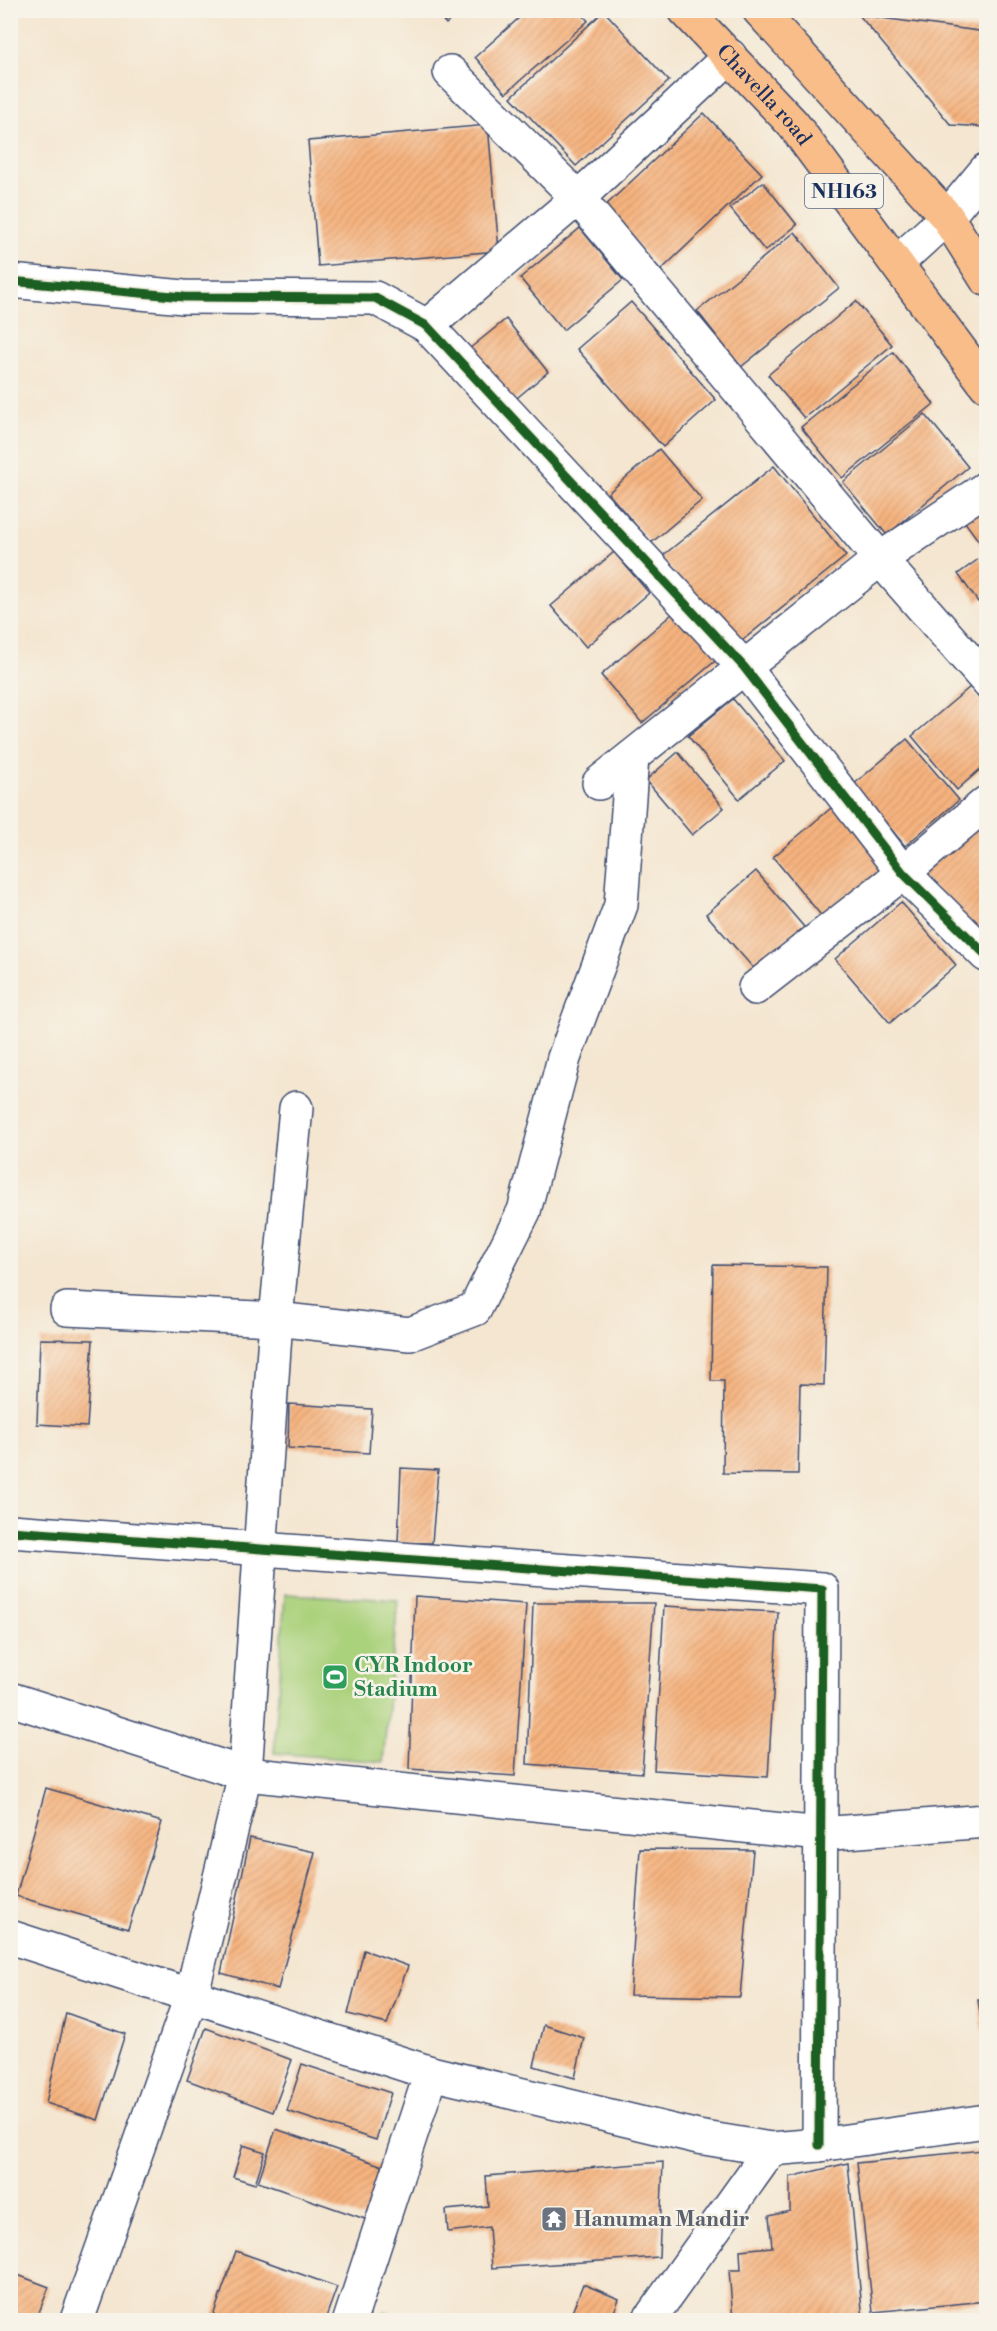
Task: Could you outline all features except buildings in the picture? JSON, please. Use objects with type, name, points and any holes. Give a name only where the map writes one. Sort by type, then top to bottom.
[{"type":"highway","name":"Chavella road","points":[[685,10],[793,124],[898,262],[987,385]]},
{"type":"highway","name":"NH163","points":[[759,10],[947,217],[987,279]]},
{"type":"street","points":[[427,326],[578,198],[730,56]]},
{"type":"street","points":[[450,72],[578,198],[880,559],[987,680]]},
{"type":"street","points":[[898,262],[947,217],[987,170]]},
{"type":"street","points":[[10,281],[184,297],[375,298],[427,326],[744,667],[903,873],[987,955]]},
{"type":"street","points":[[599,783],[880,559],[987,488]]},
{"type":"street","points":[[67,1309],[276,1319],[410,1334],[475,1309],[524,1211],[564,1058],[621,905],[632,757]]},
{"type":"street","points":[[756,988],[987,804]]},
{"type":"street","points":[[77,2320],[191,1997],[245,1774],[276,1319],[296,1108]]},
{"type":"street","points":[[10,1531],[822,1589],[819,2145]]},
{"type":"street","points":[[10,1699],[245,1774],[821,1834],[987,1821]]},
{"type":"street","points":[[10,1937],[431,2073],[698,2137],[771,2149],[819,2145],[987,2121]]},
{"type":"street","points":[[351,2320],[431,2073]]},
{"type":"street","points":[[649,2320],[771,2149]]},
{"type":"green space","name":"CYR Indoor Stadium","points":[[285,1594],[398,1600],[383,1762],[274,1753]]},
{"type":"green space","points":[[384,2312],[415,2320],[382,2320]]},
{"type":"cycle path","points":[[10,281],[184,297],[375,298],[427,326],[744,667],[903,873],[986,955]]},
{"type":"cycle path","points":[[10,1531],[822,1589],[819,2145]]},
{"type":"place","name":"CYR Indoor Stadium","points":[[335,1677]]},
{"type":"place","name":"Hanuman Mandir","points":[[554,2219]]}]
